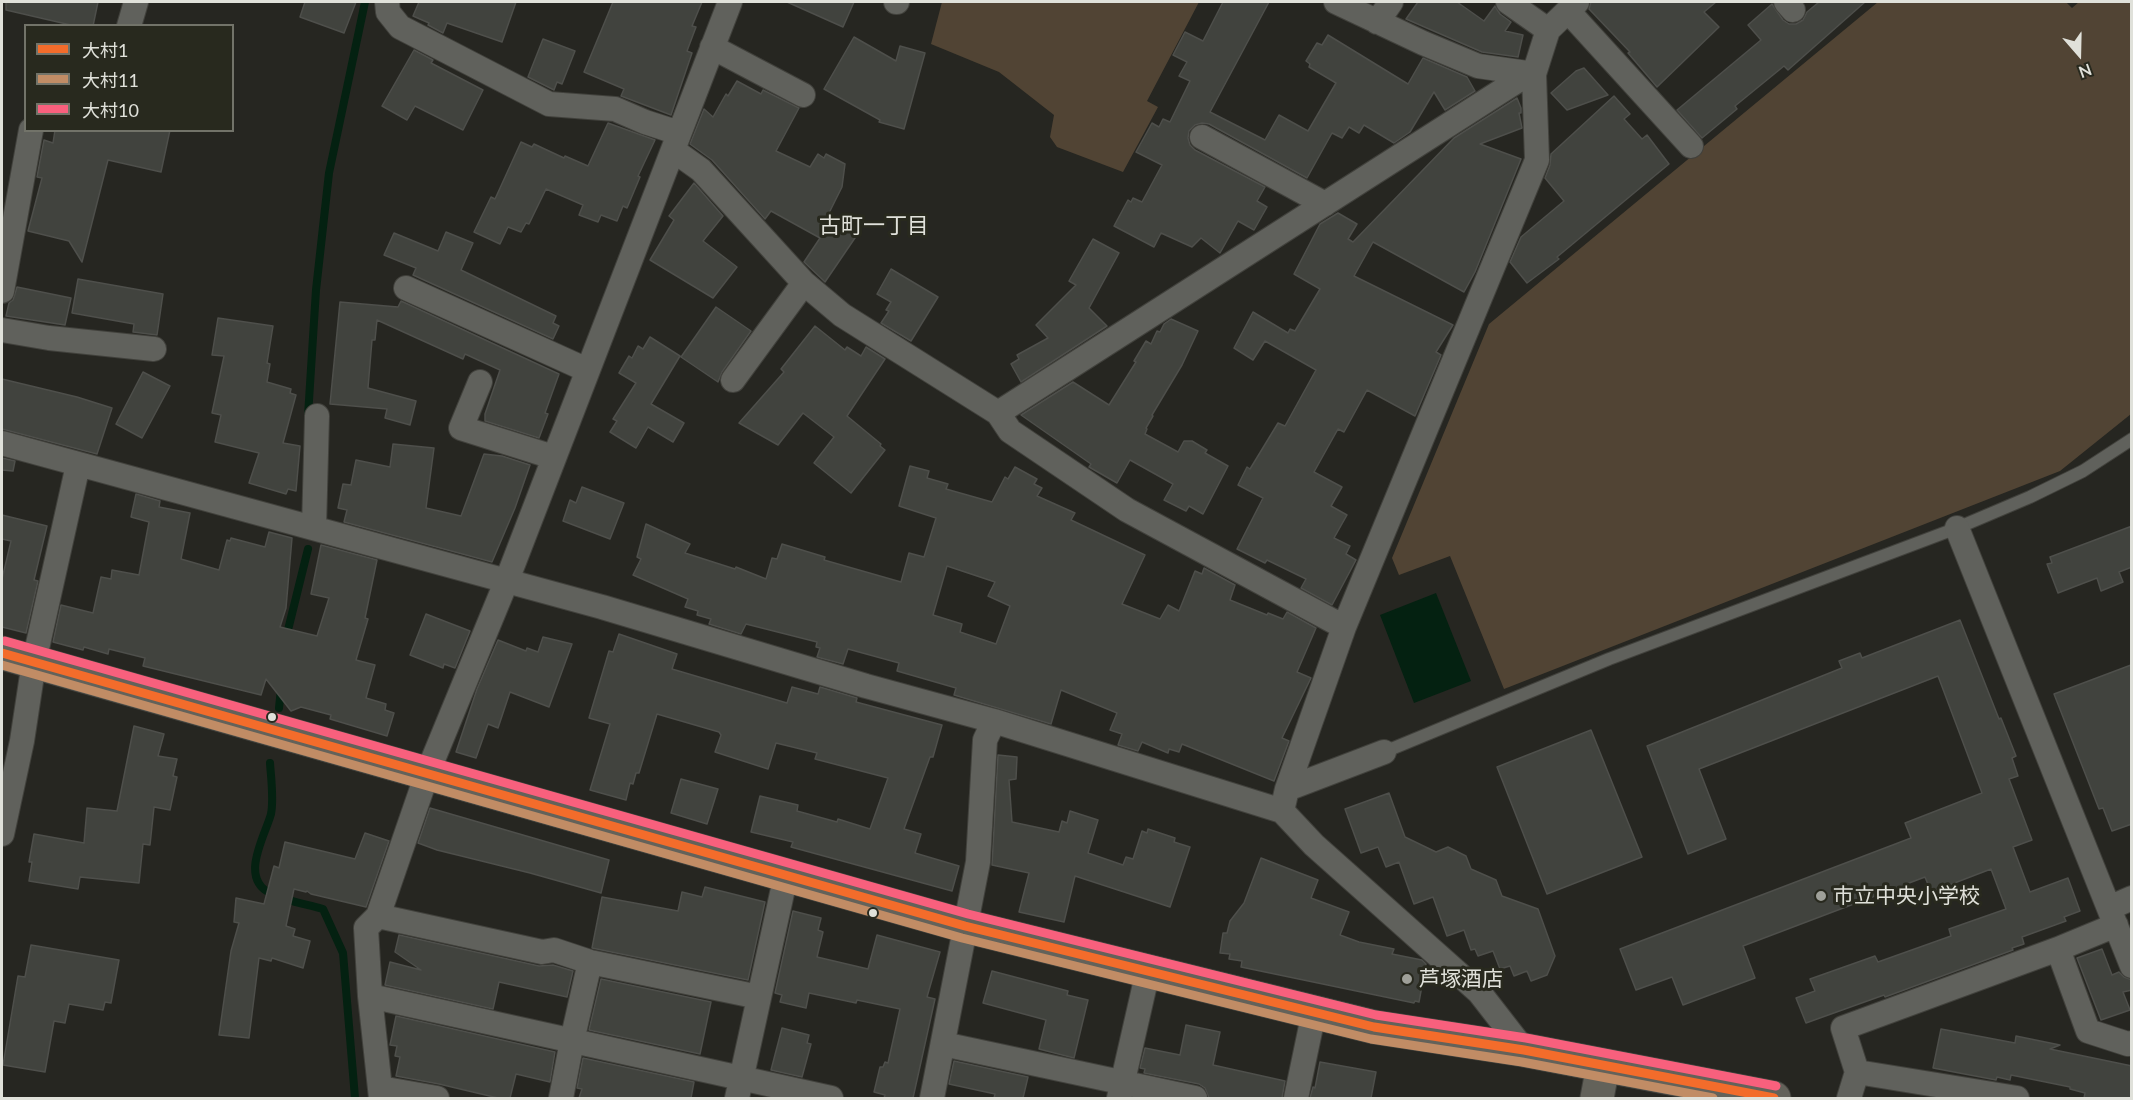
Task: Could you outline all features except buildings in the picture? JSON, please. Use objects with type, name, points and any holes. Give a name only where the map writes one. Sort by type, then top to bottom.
[{"type":"street","points":[[130,24],[136,2]]},
{"type":"street","points":[[387,2],[388,12],[400,27],[549,104],[615,108],[645,122],[676,142],[804,283],[842,315],[998,413],[1010,431],[1127,510],[1344,627]]},
{"type":"street","points":[[437,1098],[381,1093],[370,996],[366,928],[378,916],[427,774],[507,580],[730,2]]},
{"type":"street","points":[[1336,2],[1478,66],[1534,74]]},
{"type":"street","points":[[1377,22],[1391,2]]},
{"type":"street","points":[[1508,2],[1548,30]]},
{"type":"street","points":[[1284,800],[1344,627],[1537,160],[1534,74],[1548,30],[1573,6],[1691,146]]},
{"type":"street","points":[[712,47],[802,94]]},
{"type":"street","points":[[998,413],[1517,81],[1534,74]]},
{"type":"street","points":[[2,291],[30,132]]},
{"type":"street","points":[[1202,137],[1324,204]]},
{"type":"street","points":[[733,380],[804,283]]},
{"type":"street","points":[[406,288],[587,370]]},
{"type":"street","points":[[2,330],[49,338],[154,349]]},
{"type":"street","points":[[480,381],[461,428],[553,457]]},
{"type":"street","points":[[314,528],[317,416]]},
{"type":"street","points":[[2,443],[507,580],[866,686],[1284,800],[1384,752]]},
{"type":"street","points":[[2,834],[22,741],[34,662],[78,465]]},
{"type":"street","points":[[1957,528],[2132,966]]},
{"type":"street","points":[[2,652],[965,926],[1374,1027],[1524,1050],[1774,1098]]},
{"type":"street","points":[[932,1098],[978,862],[985,740],[994,721]]},
{"type":"street","points":[[1284,800],[1314,845],[1479,992],[1524,1050]]},
{"type":"street","points":[[739,1089],[786,875]]},
{"type":"street","points":[[1849,1098],[1857,1072],[1843,1028],[2058,949],[2112,916],[2132,898]]},
{"type":"street","points":[[378,916],[542,952],[554,950],[590,962],[759,997]]},
{"type":"street","points":[[2058,949],[2088,1031],[2128,1044],[2132,1042]]},
{"type":"street","points":[[561,1098],[590,962]]},
{"type":"street","points":[[1121,1090],[1148,971]]},
{"type":"street","points":[[370,996],[572,1041],[739,1089],[831,1098]]},
{"type":"street","points":[[1296,1098],[1314,1012]]},
{"type":"street","points":[[943,1044],[1121,1090],[1196,1098]]},
{"type":"street","points":[[1598,1098],[1604,1066]]},
{"type":"street","points":[[1857,1072],[2017,1098]]},
{"type":"lane","points":[[1384,752],[1609,659],[1957,528],[2030,497],[2083,471],[2132,439]]},
{"type":"shaded area","points":[[942,2],[1199,2],[1147,101],[1158,107],[1123,172],[1057,147],[1050,137],[1054,115],[999,72],[931,44]]},
{"type":"shaded area","points":[[1878,2],[2066,2],[2072,8],[2079,2],[2131,2],[2131,414],[2060,471],[1504,689],[1450,556],[1399,575],[1392,558],[1489,324]]},
{"type":"shaded area","points":[[1436,593],[1471,681],[1414,703],[1380,615]]},
{"type":"waterway","points":[[308,416],[316,290],[329,173],[365,2]]},
{"type":"waterway","points":[[286,638],[308,549]]},
{"type":"waterway","points":[[279,708],[281,689]]},
{"type":"waterway","points":[[270,763],[272,808],[257,856],[256,877],[261,886],[276,896],[323,909],[343,953],[355,1098]]},
{"type":"transit line","name":"大村10","points":[[5,641],[968,914],[1376,1015],[1526,1038],[1776,1086]]},
{"type":"transit line","name":"大村1","points":[[2,653],[965,926],[1374,1027],[1524,1050],[1774,1098]]},
{"type":"transit line","name":"大村11","points":[[2,665],[962,938],[1371,1039],[1522,1062],[1713,1098]]},
{"type":"place","name":"市立中央小学校","points":[[1821,896]]},
{"type":"place","name":"芦塚酒店","points":[[1407,979]]},
{"type":"district","name":"古町一丁目","points":[[874,226]]}]
